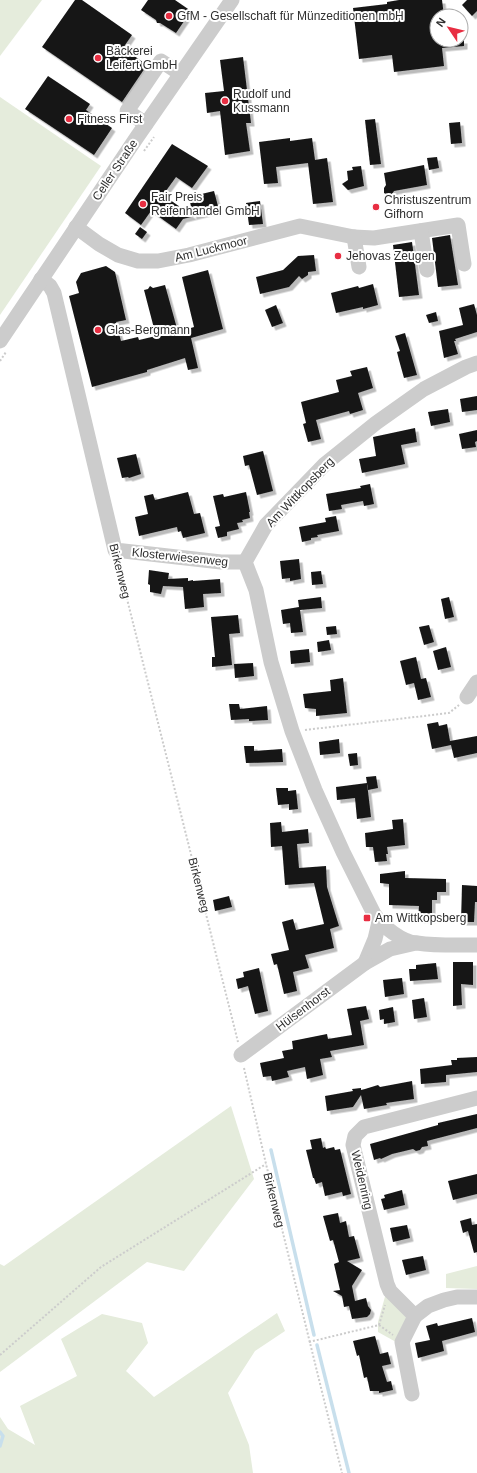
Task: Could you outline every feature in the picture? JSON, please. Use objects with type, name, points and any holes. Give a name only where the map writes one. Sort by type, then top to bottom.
[{"type":"street","name":"Celler Straße","points":[[0,341],[48,286],[76,227],[232,0]]},
{"type":"street","points":[[146,124],[127,111],[161,61],[180,74]]},
{"type":"street","name":"Am Luckmoor","points":[[76,227],[99,244],[118,255],[138,261],[158,261],[189,256],[300,226],[354,236],[374,238],[458,225],[464,264]]},
{"type":"street","points":[[421,231],[427,270]]},
{"type":"street","points":[[354,236],[359,267]]},
{"type":"street","name":"Birkenweg","points":[[48,286],[115,550]]},
{"type":"street","name":"Am Wittkopsberg","points":[[245,562],[266,525],[325,464],[376,423],[424,389],[466,367],[477,363]]},
{"type":"street","name":"Klosterwiesenweg","points":[[115,550],[221,562],[245,562]]},
{"type":"street","points":[[245,562],[256,590],[271,662],[292,731],[315,790],[343,852],[379,922],[394,933],[416,943],[477,945]]},
{"type":"street","points":[[467,697],[477,682]]},
{"type":"street","name":"Hülsenhorst","points":[[364,962],[375,939],[379,922]]},
{"type":"street","name":"Hülsenhorst","points":[[241,1055],[364,962],[390,949],[416,943]]},
{"type":"street","name":"Weidenring","points":[[415,1316],[390,1291],[387,1284],[353,1145],[355,1136],[364,1127],[477,1098]]},
{"type":"street","points":[[412,1394],[402,1342],[415,1316],[428,1306],[444,1300],[457,1297],[477,1297]]},
{"type":"path","name":"Birkenweg","points":[[115,550],[241,1055],[309,1342],[342,1473]]},
{"type":"path","points":[[292,731],[449,713],[467,697]]},
{"type":"path","points":[[0,1355],[101,1268],[266,1164]]},
{"type":"path","points":[[379,1325],[390,1291]]},
{"type":"path","points":[[309,1342],[379,1325]]},
{"type":"path","points":[[379,1325],[402,1342]]},
{"type":"green space","points":[[0,0],[42,0],[0,56]]},
{"type":"green space","points":[[0,97],[101,166],[0,315]]},
{"type":"green space","points":[[231,1106],[254,1179],[184,1271],[147,1262],[0,1372],[0,1264],[4,1266]]},
{"type":"green space","points":[[477,1266],[477,1289],[446,1288],[446,1274]]},
{"type":"green space","points":[[386,1293],[407,1317],[396,1342],[378,1332],[378,1322]]},
{"type":"green space","points":[[277,1313],[285,1331],[255,1351],[228,1393],[249,1445],[253,1473],[0,1473],[0,1417],[8,1429],[35,1445],[20,1406],[77,1376],[61,1339],[102,1314],[142,1323],[148,1343],[126,1371],[154,1397]]},
{"type":"building","name":"Bäckerei Leifert GmbH","points":[[75,0],[82,0],[132,35],[123,48],[147,65],[122,102],[42,47]]},
{"type":"building","name":"GfM - Gesellschaft für Münzeditionen mbH","points":[[148,0],[175,0],[191,11],[176,33],[160,23],[157,23],[156,20],[141,10]]},
{"type":"building","points":[[399,0],[442,0],[443,8],[429,8],[429,48],[442,48],[444,66],[394,72],[392,55],[359,59],[353,8],[387,4],[387,2]]},
{"type":"building","points":[[467,0],[477,0],[477,11],[472,16],[469,13],[469,8],[465,8],[462,5]]},
{"type":"building","name":"Rudolf und Kussmann","points":[[243,57],[251,123],[246,123],[250,151],[225,155],[220,111],[207,113],[205,93],[224,91],[220,60]]},
{"type":"building","points":[[48,76],[90,104],[86,110],[112,128],[94,155],[25,109]]},
{"type":"building","points":[[375,119],[381,164],[370,165],[365,120]]},
{"type":"building","points":[[460,122],[462,143],[451,144],[449,123]]},
{"type":"building","points":[[290,138],[290,141],[312,138],[315,160],[327,158],[333,202],[313,204],[308,163],[276,167],[278,183],[264,184],[259,142]]},
{"type":"building","points":[[172,144],[208,166],[192,188],[176,177],[163,195],[193,216],[189,197],[214,191],[219,210],[183,219],[176,229],[151,211],[141,225],[125,213]]},
{"type":"building","points":[[437,157],[439,168],[429,170],[427,158]]},
{"type":"building","points":[[424,165],[427,185],[394,191],[392,194],[388,195],[384,193],[384,188],[386,185],[384,173]]},
{"type":"building","points":[[361,166],[364,186],[348,190],[342,184],[348,180],[347,171],[353,170],[352,167]]},
{"type":"building","points":[[260,201],[263,224],[249,225],[246,203]]},
{"type":"building","points":[[140,227],[147,232],[142,239],[135,234]]},
{"type":"building","points":[[450,235],[458,285],[438,287],[432,238]]},
{"type":"building","points":[[412,242],[419,295],[399,297],[393,245]]},
{"type":"building","points":[[314,255],[316,271],[308,272],[308,275],[302,279],[299,276],[289,287],[260,294],[256,277],[283,270],[298,256]]},
{"type":"building","points":[[106,266],[115,272],[126,320],[116,322],[121,341],[138,337],[139,340],[156,336],[144,290],[148,289],[150,286],[153,288],[165,285],[178,332],[194,327],[182,277],[208,270],[223,329],[191,338],[198,368],[188,370],[185,358],[147,370],[147,372],[92,387],[69,296],[79,293],[76,282],[81,273]]},
{"type":"building","points":[[373,284],[378,305],[336,313],[331,293]]},
{"type":"building","points":[[474,304],[477,315],[477,332],[455,339],[456,341],[454,341],[458,354],[444,358],[439,331],[463,325],[459,308]]},
{"type":"building","points":[[276,305],[283,323],[272,327],[265,310]]},
{"type":"building","points":[[436,312],[438,321],[429,323],[426,315]]},
{"type":"building","points":[[405,333],[417,375],[404,378],[397,352],[400,351],[395,336]]},
{"type":"building","points":[[367,367],[373,388],[358,393],[363,410],[350,414],[349,411],[316,420],[321,439],[308,442],[303,424],[306,423],[301,402],[339,392],[336,380],[352,376],[350,371]]},
{"type":"building","points":[[477,396],[477,410],[462,412],[460,399]]},
{"type":"building","points":[[448,409],[450,422],[431,426],[428,412]]},
{"type":"building","points":[[415,428],[417,442],[401,445],[405,464],[362,473],[359,459],[376,456],[373,437]]},
{"type":"building","points":[[477,430],[477,441],[475,442],[476,447],[462,449],[459,434]]},
{"type":"building","points":[[263,451],[273,491],[257,495],[249,465],[245,466],[243,456]]},
{"type":"building","points":[[136,454],[141,474],[129,478],[122,478],[117,458]]},
{"type":"building","points":[[370,484],[374,504],[364,506],[363,501],[341,505],[342,509],[329,511],[326,494],[361,488],[360,486]]},
{"type":"building","points":[[188,492],[194,514],[200,513],[205,533],[183,538],[181,531],[178,532],[177,527],[139,536],[135,517],[148,514],[144,496],[153,494],[155,500]]},
{"type":"building","points":[[246,492],[250,518],[242,520],[243,522],[237,523],[239,529],[227,532],[227,536],[218,538],[215,527],[220,526],[213,496],[223,494],[224,497]]},
{"type":"building","points":[[336,516],[339,531],[317,535],[318,537],[302,542],[299,527],[326,522],[325,518]]},
{"type":"building","points":[[299,559],[301,579],[290,581],[290,578],[282,579],[280,561]]},
{"type":"building","points":[[149,570],[169,573],[168,579],[188,578],[188,581],[193,581],[220,579],[221,593],[203,594],[204,607],[185,609],[183,587],[163,586],[161,594],[150,592],[150,585],[148,584]]},
{"type":"building","points":[[321,571],[323,584],[312,585],[311,572]]},
{"type":"building","points":[[321,597],[322,608],[300,610],[303,632],[291,633],[290,623],[283,624],[281,610],[299,607],[298,600]]},
{"type":"building","points":[[449,597],[454,617],[445,619],[441,599]]},
{"type":"building","points":[[238,615],[240,633],[229,634],[232,665],[212,667],[212,657],[215,657],[211,617]]},
{"type":"building","points":[[429,625],[434,642],[424,645],[419,627]]},
{"type":"building","points":[[336,626],[337,634],[327,635],[326,627]]},
{"type":"building","points":[[329,640],[331,650],[318,652],[317,642]]},
{"type":"building","points":[[446,647],[451,667],[438,670],[433,651]]},
{"type":"building","points":[[309,649],[310,662],[291,664],[290,651]]},
{"type":"building","points":[[416,657],[421,679],[426,678],[431,697],[418,700],[414,683],[406,685],[400,661]]},
{"type":"building","points":[[253,663],[254,676],[235,678],[234,664]]},
{"type":"building","points":[[343,678],[347,713],[316,716],[316,709],[305,708],[303,694],[331,691],[330,680]]},
{"type":"building","points":[[229,704],[239,704],[240,709],[267,706],[268,720],[231,720]]},
{"type":"building","points":[[438,722],[439,726],[447,724],[450,741],[477,736],[477,753],[454,758],[451,745],[432,749],[427,724]]},
{"type":"building","points":[[339,739],[340,753],[320,755],[319,742]]},
{"type":"building","points":[[244,746],[254,746],[254,751],[282,749],[283,762],[246,763]]},
{"type":"building","points":[[357,753],[358,765],[350,766],[348,754]]},
{"type":"building","points":[[376,776],[378,788],[368,790],[366,777]]},
{"type":"building","points":[[367,783],[371,817],[357,819],[355,798],[337,800],[336,787]]},
{"type":"building","points":[[276,788],[288,788],[288,791],[296,790],[298,809],[289,810],[289,804],[278,805]]},
{"type":"building","points":[[403,819],[405,845],[387,847],[387,861],[375,862],[373,847],[366,847],[365,833],[393,829],[392,820]]},
{"type":"building","points":[[281,822],[282,832],[308,829],[309,843],[297,844],[299,868],[326,866],[327,887],[339,926],[330,929],[334,948],[305,955],[309,968],[293,972],[297,991],[284,994],[277,964],[274,965],[271,954],[289,950],[282,922],[293,919],[296,930],[324,924],[314,883],[285,885],[282,846],[271,847],[270,823]]},
{"type":"building","points":[[405,871],[405,878],[446,879],[446,892],[437,892],[437,900],[432,900],[432,920],[418,920],[419,906],[389,905],[389,884],[380,883],[380,874]]},
{"type":"building","points":[[462,885],[477,886],[477,902],[475,902],[474,922],[461,922]]},
{"type":"building","points":[[229,896],[232,907],[215,911],[213,900]]},
{"type":"building","points":[[453,962],[473,962],[473,985],[461,984],[462,1005],[453,1006]]},
{"type":"building","points":[[436,963],[438,979],[410,981],[409,969],[416,969],[416,965]]},
{"type":"building","points":[[259,968],[268,1011],[255,1014],[248,986],[238,989],[236,979],[244,977],[243,972]]},
{"type":"building","points":[[402,978],[404,994],[385,997],[383,980]]},
{"type":"building","points":[[424,998],[427,1017],[414,1019],[412,1000]]},
{"type":"building","points":[[366,1006],[369,1019],[360,1021],[364,1045],[330,1051],[332,1057],[320,1059],[323,1075],[307,1079],[305,1067],[287,1071],[289,1077],[272,1081],[271,1076],[263,1077],[260,1063],[284,1058],[282,1051],[293,1049],[292,1041],[327,1034],[328,1039],[352,1035],[347,1009]]},
{"type":"building","points":[[393,1007],[395,1022],[384,1024],[384,1019],[380,1020],[379,1010]]},
{"type":"building","points":[[477,1057],[477,1072],[446,1075],[446,1082],[421,1084],[420,1069],[452,1065],[451,1060],[457,1060],[457,1058]]},
{"type":"building","points":[[412,1081],[414,1099],[386,1103],[387,1105],[364,1109],[361,1095],[353,1107],[327,1111],[325,1096],[353,1091],[352,1089],[361,1088],[361,1090],[378,1085],[380,1087]]},
{"type":"building","points":[[477,1114],[477,1128],[427,1141],[428,1146],[422,1147],[420,1150],[416,1151],[413,1149],[374,1160],[370,1144],[438,1125],[438,1123]]},
{"type":"building","points":[[321,1138],[323,1148],[325,1147],[326,1149],[334,1147],[335,1150],[340,1149],[351,1194],[343,1196],[342,1192],[325,1196],[322,1182],[316,1184],[306,1150],[312,1149],[310,1140]]},
{"type":"building","points":[[477,1174],[477,1194],[453,1200],[448,1181]]},
{"type":"building","points":[[402,1190],[405,1205],[384,1210],[381,1199],[385,1198],[384,1195]]},
{"type":"building","points":[[338,1213],[340,1223],[346,1221],[349,1237],[354,1236],[360,1258],[347,1261],[362,1270],[352,1286],[355,1301],[366,1298],[368,1306],[371,1310],[367,1317],[352,1319],[349,1306],[344,1307],[342,1296],[333,1291],[340,1290],[334,1264],[339,1262],[333,1240],[330,1241],[323,1216]]},
{"type":"building","points":[[471,1218],[472,1225],[477,1224],[477,1252],[474,1253],[468,1231],[463,1233],[460,1221]]},
{"type":"building","points":[[407,1225],[410,1238],[393,1242],[390,1228]]},
{"type":"building","points":[[423,1256],[426,1270],[406,1275],[402,1260]]},
{"type":"building","points":[[472,1318],[475,1332],[442,1341],[444,1351],[418,1358],[415,1343],[430,1340],[426,1326],[437,1323],[438,1326]]},
{"type":"building","points":[[375,1336],[380,1354],[388,1352],[391,1364],[382,1366],[387,1382],[391,1381],[393,1390],[379,1393],[379,1391],[370,1391],[367,1377],[364,1378],[359,1355],[357,1356],[353,1341]]},
{"type":"waterway","points":[[271,1150],[314,1335]]},
{"type":"waterway","points":[[317,1345],[349,1473]]},
{"type":"waterway","points":[[0,1432],[3,1436],[0,1446]]},
{"type":"place","name":"GfM - Gesellschaft für Münzeditionen mbH","points":[[169,16]]},
{"type":"place","name":"Bäckerei Leifert GmbH","points":[[98,58]]},
{"type":"place","name":"Rudolf und Kussmann","points":[[225,101]]},
{"type":"place","name":"Fitness First","points":[[69,119]]},
{"type":"place","name":"Fair Preis Reifenhandel GmbH","points":[[143,204]]},
{"type":"place","name":"Christuszentrum Gifhorn","points":[[376,207]]},
{"type":"place","name":"Jehovas Zeugen","points":[[338,256]]},
{"type":"place","name":"Glas-Bergmann","points":[[98,330]]},
{"type":"place","name":"Am Wittkopsberg","points":[[367,918]]}]
